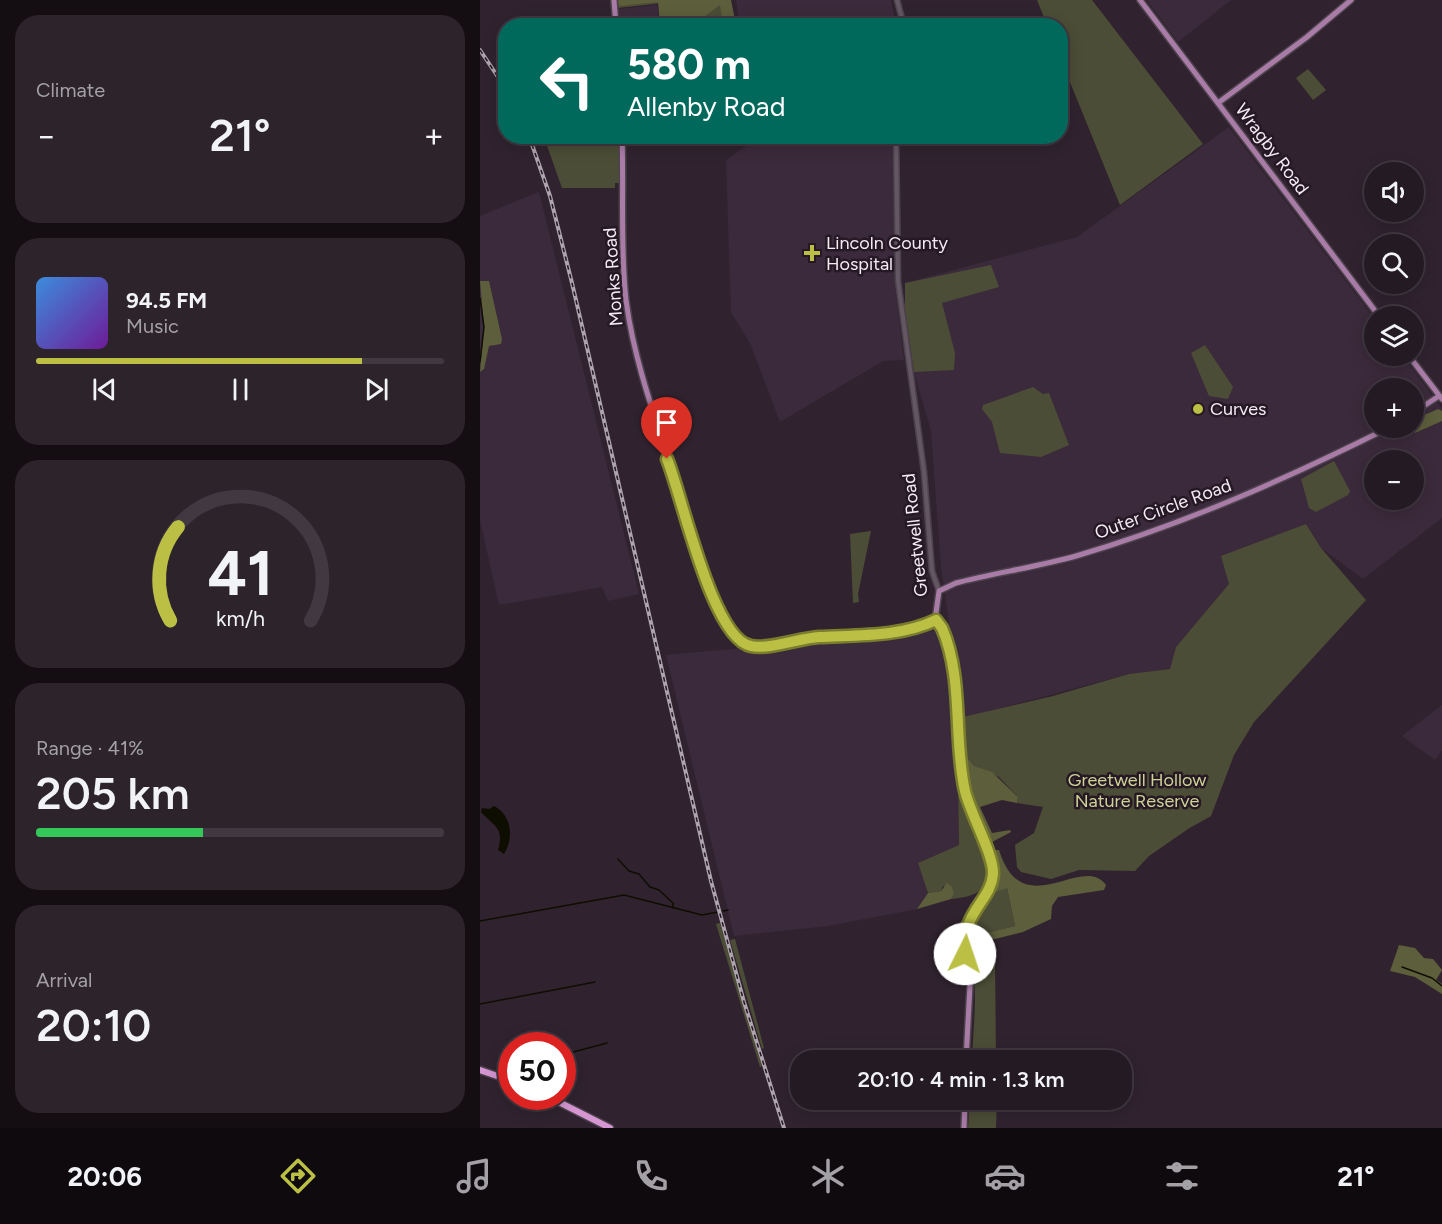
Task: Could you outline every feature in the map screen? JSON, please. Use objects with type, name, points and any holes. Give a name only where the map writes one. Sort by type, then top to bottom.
[{"type":"highway","points":[[480,1070],[498,1075]]},
{"type":"highway","points":[[575,1110],[610,1128]]},
{"type":"main road","points":[[614,0],[615,18]]},
{"type":"main road","name":"Wragby Road","points":[[1140,0],[1371,306]]},
{"type":"main road","points":[[1218,103],[1351,0]]},
{"type":"main road","name":"Monks Road","points":[[622,144],[624,271],[632,335],[663,447],[677,483],[704,575],[717,607],[735,636],[744,644],[754,647],[801,639],[912,630],[936,620]]},
{"type":"main road","points":[[1417,366],[1441,398],[1424,407]]},
{"type":"main road","name":"Outer Circle Road","points":[[939,591],[956,583],[1052,562],[1157,530],[1289,477],[1368,438]]},
{"type":"main road","name":"Greetwell Road","points":[[939,591],[936,620],[944,632],[956,694],[964,787],[993,874],[989,886],[969,919],[965,932],[970,985],[967,1050]]},
{"type":"main road","points":[[964,1128],[965,1110]]},
{"type":"street","points":[[897,0],[902,18]]},
{"type":"street","name":"Greetwell Road","points":[[896,144],[898,281],[924,472],[932,571],[939,591]]},
{"type":"shaded area","points":[[736,0],[891,0],[895,18],[739,18]]},
{"type":"shaded area","points":[[1147,0],[1231,0],[1178,42]]},
{"type":"shaded area","points":[[657,5],[659,18],[619,18],[618,9]]},
{"type":"shaded area","points":[[1229,127],[1365,306],[1364,366],[1410,366],[1419,378],[1364,378],[1364,438],[1424,438],[1424,385],[1442,409],[1442,518],[1363,579],[1321,548],[1306,524],[1222,558],[1230,584],[1176,647],[1171,669],[1129,674],[956,720],[959,845],[918,863],[928,893],[917,909],[828,926],[734,936],[666,655],[950,629],[941,566],[931,431],[914,372],[905,310],[905,283],[1077,237]]},
{"type":"shaded area","name":"Lincoln County Hospital","points":[[749,144],[893,144],[895,285],[904,360],[883,361],[780,422],[750,343],[731,312],[726,160]]},
{"type":"shaded area","points":[[539,192],[639,594],[608,601],[602,587],[499,605],[480,520],[480,216]]},
{"type":"shaded area","points":[[1442,705],[1442,750],[1435,760],[1402,736]]},
{"type":"shaded area","points":[[494,806],[505,815],[508,821],[510,834],[504,854],[498,850],[500,836],[497,828],[481,812],[482,808],[489,809]]},
{"type":"green space","points":[[617,0],[730,0],[734,18],[661,18],[660,5],[681,1],[618,8]]},
{"type":"green space","points":[[618,0],[731,0],[735,18],[722,18],[720,5],[701,18],[659,18],[658,2],[619,6]]},
{"type":"green space","points":[[1037,0],[1092,0],[1203,144],[1120,205],[1068,77],[1068,18],[1044,18]]},
{"type":"green space","points":[[1308,69],[1326,90],[1313,100],[1296,78]]},
{"type":"green space","points":[[546,144],[620,144],[622,183],[615,183],[615,188],[562,188]]},
{"type":"green space","points":[[991,265],[999,287],[942,303],[955,353],[954,370],[914,372],[905,310],[905,283]]},
{"type":"green space","points":[[480,281],[489,281],[502,339],[501,344],[489,346],[484,369],[480,372],[484,327]]},
{"type":"green space","points":[[1205,345],[1233,387],[1228,399],[1209,396],[1191,353]]},
{"type":"green space","points":[[1033,387],[1043,394],[1049,393],[1069,445],[1041,457],[1000,453],[992,422],[982,409],[983,405]]},
{"type":"green space","points":[[1438,409],[1442,411],[1442,421],[1424,429],[1424,415]]},
{"type":"green space","points":[[1334,461],[1350,491],[1348,495],[1316,512],[1309,508],[1301,479]]},
{"type":"green space","name":"Greetwell Hollow Nature Reserve","points":[[1306,524],[1321,548],[1366,600],[1254,722],[1234,755],[1211,816],[1149,856],[1135,871],[1079,870],[1051,879],[1021,872],[1017,867],[1015,845],[1034,833],[1043,807],[1017,803],[1018,797],[999,777],[974,766],[965,754],[963,717],[1053,696],[1129,674],[1170,669],[1176,647],[1229,584],[1221,556]]},
{"type":"green space","points":[[871,531],[858,594],[859,602],[853,603],[850,534]]},
{"type":"green space","points":[[965,754],[974,766],[992,772],[1018,797],[1017,803],[1002,800],[980,807],[992,833],[1010,830],[1011,832],[992,842],[985,840],[973,808],[966,776]]},
{"type":"green space","points":[[958,788],[983,857],[987,877],[985,885],[978,892],[951,899],[954,894],[943,886],[941,891],[928,893],[918,863],[959,845]]},
{"type":"green space","points":[[995,850],[999,850],[1010,872],[1022,883],[1037,886],[1083,876],[1095,877],[1106,885],[1104,890],[1058,897],[1052,906],[1051,919],[1023,932],[991,940],[990,932],[1015,926],[1007,888],[992,893],[998,874]]},
{"type":"green space","points":[[947,883],[952,887],[954,894],[951,899],[917,909],[928,893],[941,891]]},
{"type":"green space","points":[[1000,888],[1007,888],[1015,926],[990,932],[995,958],[996,1050],[972,1050],[975,995],[971,936],[978,909]]},
{"type":"green space","points":[[720,923],[762,1066],[760,1067],[716,924]]},
{"type":"green space","points":[[735,939],[764,1048],[762,1049],[730,940]]},
{"type":"green space","points":[[1399,945],[1415,948],[1424,958],[1433,959],[1442,970],[1436,980],[1442,984],[1442,994],[1415,977],[1390,971]]},
{"type":"green space","points":[[969,1110],[997,1110],[996,1128],[968,1128]]},
{"type":"waterway","points":[[480,298],[484,327],[480,362]]},
{"type":"waterway","points":[[618,859],[629,871],[639,874],[650,887],[659,890],[673,903],[673,908]]},
{"type":"waterway","points":[[480,921],[624,895],[702,915],[718,912]]},
{"type":"waterway","points":[[723,911],[728,910]]},
{"type":"waterway","points":[[1402,967],[1432,978],[1442,986]]},
{"type":"waterway","points":[[480,1004],[595,982]]},
{"type":"waterway","points":[[576,1051],[607,1043]]},
{"type":"railway","points":[[480,50],[498,77]]},
{"type":"railway","points":[[532,144],[550,196],[572,283],[711,881],[744,1002],[784,1128]]},
{"type":"place","name":"Lincoln County Hospital","points":[[812,253]]},
{"type":"place","name":"Curves","points":[[1198,409]]},
{"type":"route","points":[[667,459],[677,483],[714,601],[737,639],[754,647],[801,639],[912,630],[936,620],[942,628],[956,694],[963,780],[973,818],[993,869],[991,883],[969,919],[965,932],[965,954]]}]
